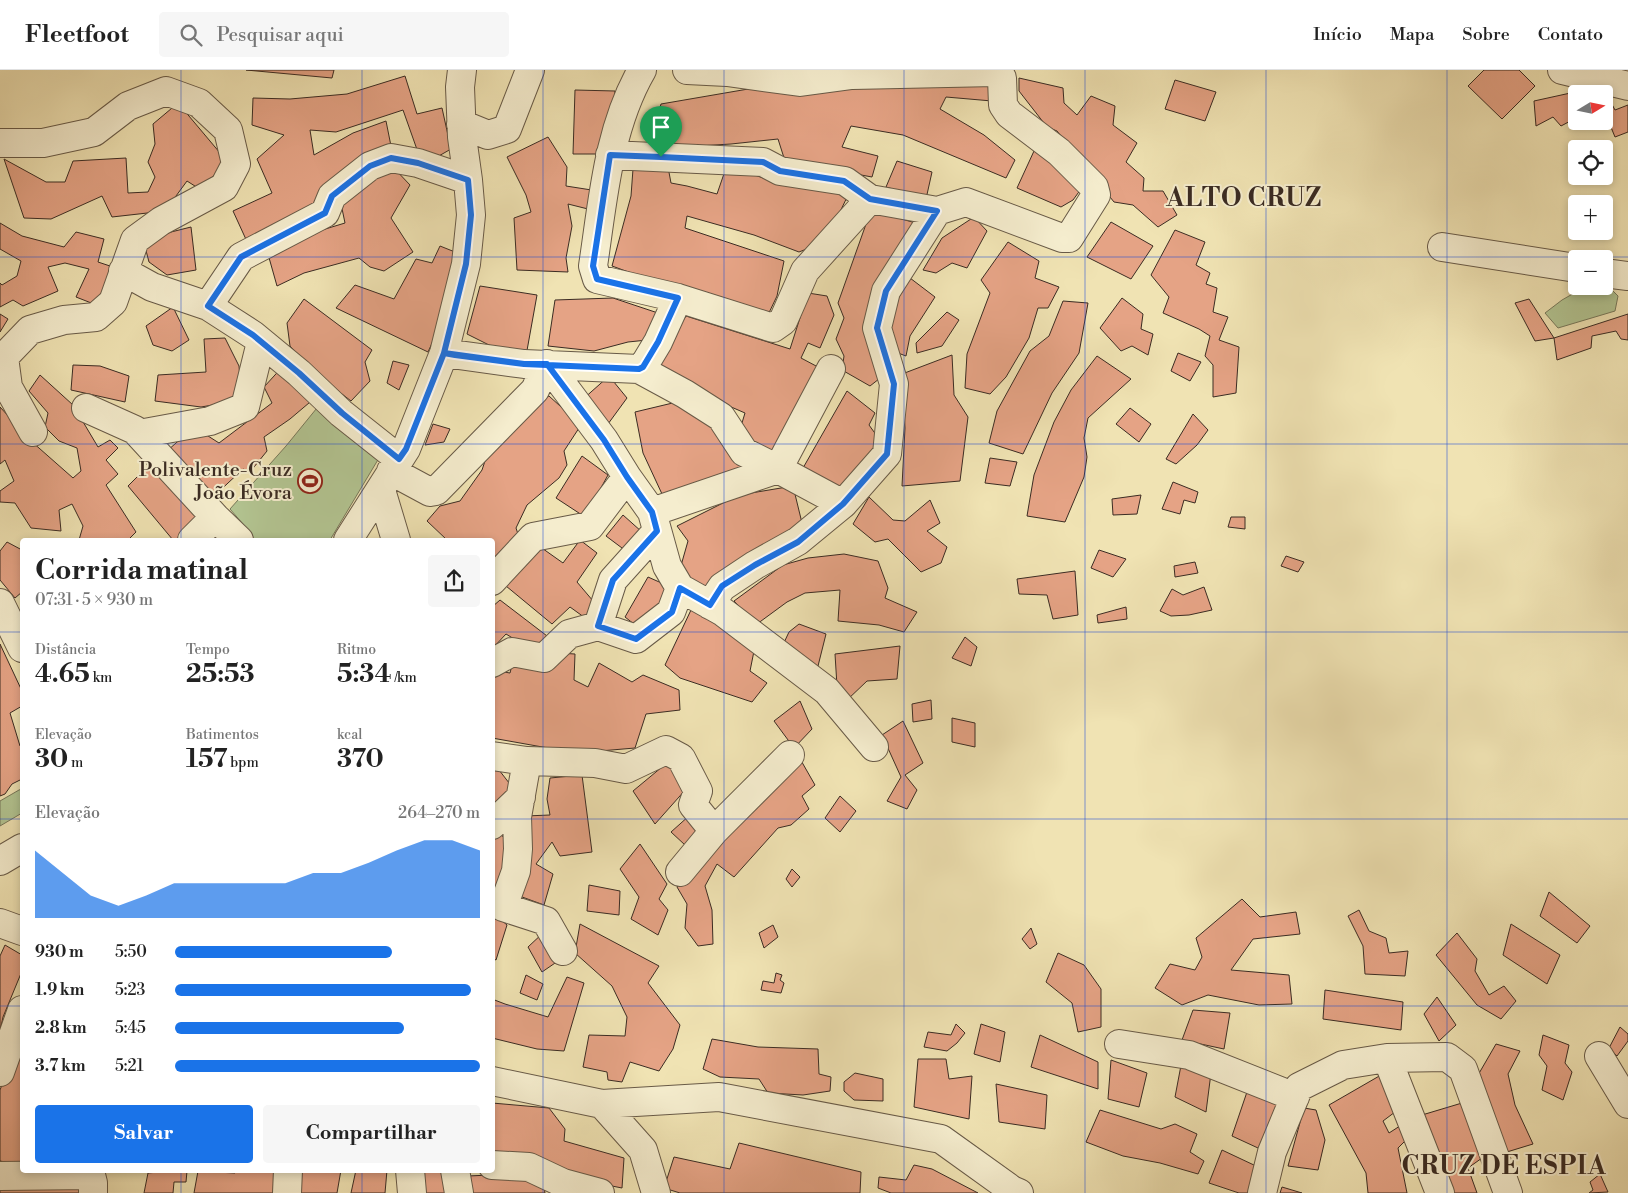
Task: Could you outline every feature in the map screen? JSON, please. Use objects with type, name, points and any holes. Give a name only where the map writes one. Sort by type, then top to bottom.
[{"type":"street","points":[[441,70],[462,131]]},
{"type":"street","points":[[349,538],[406,449],[444,353],[466,264],[471,215],[462,131],[460,87],[462,70]]},
{"type":"street","points":[[462,131],[488,135],[506,129],[530,70]]},
{"type":"street","points":[[642,70],[624,108],[610,155],[593,266],[597,279],[678,298],[772,328],[783,322],[805,271],[870,199]]},
{"type":"street","points":[[610,155],[763,162],[780,171],[844,181],[870,199],[937,211],[966,202],[1062,238],[1068,238],[1096,195],[1094,187],[1059,152],[1009,114],[1003,105],[1002,78],[995,72],[852,75],[800,82],[727,72],[687,70]]},
{"type":"street","points":[[1562,70],[1628,86]]},
{"type":"street","points":[[0,143],[43,143],[94,132],[128,106],[166,91],[200,103],[228,130],[236,164],[224,187],[161,221],[135,240],[113,302],[96,317],[64,320],[30,330],[4,356],[8,387],[33,432]]},
{"type":"street","points":[[208,306],[241,257],[325,213],[332,196],[370,166],[391,158],[418,163],[468,180]]},
{"type":"street","points":[[710,605],[722,586],[755,565],[798,542],[843,504],[887,454],[894,384],[877,328],[886,291],[937,211]]},
{"type":"street","points":[[1442,247],[1568,267]]},
{"type":"street","points":[[123,271],[152,288],[208,306],[261,342],[299,373],[342,413],[391,473],[430,492],[436,491],[535,390],[547,364]]},
{"type":"street","points":[[1613,274],[1628,276]]},
{"type":"street","points":[[639,369],[643,367],[658,342],[678,298]]},
{"type":"street","points":[[139,434],[210,421],[245,407],[261,342]]},
{"type":"street","points":[[444,353],[524,364],[639,369],[685,394],[721,417],[744,452],[843,504]]},
{"type":"street","points":[[547,364],[604,440],[654,521],[667,566],[680,588],[723,612],[827,691],[874,747]]},
{"type":"street","points":[[598,626],[613,580],[654,521],[778,470],[831,369]]},
{"type":"street","points":[[86,408],[135,430],[214,517],[237,538]]},
{"type":"street","points":[[391,473],[396,538]]},
{"type":"street","points":[[495,578],[533,537],[590,526],[627,477]]},
{"type":"street","points":[[194,538],[214,517]]},
{"type":"street","points":[[495,661],[512,652],[544,658],[569,634],[598,626],[636,639],[672,612],[680,588]]},
{"type":"street","points":[[0,603],[20,644]]},
{"type":"street","points":[[495,756],[527,761],[596,763],[626,769],[666,750],[681,758],[698,791],[693,805],[714,831]]},
{"type":"street","points":[[680,872],[714,831],[790,755]]},
{"type":"street","points":[[527,761],[517,817],[518,849],[516,871],[503,907],[546,921],[563,951]]},
{"type":"street","points":[[495,822],[521,797]]},
{"type":"street","points":[[0,861],[20,849]]},
{"type":"street","points":[[0,923],[20,931]]},
{"type":"street","points":[[0,1072],[20,1016]]},
{"type":"street","points":[[1119,1044],[1189,1055],[1294,1097]]},
{"type":"street","points":[[1599,1056],[1628,1104]]},
{"type":"street","points":[[1262,1193],[1272,1152],[1299,1086],[1343,1065],[1387,1058],[1447,1057],[1463,1069],[1508,1193]]},
{"type":"street","points":[[1387,1058],[1440,1193]]},
{"type":"street","points":[[495,1082],[602,1104],[719,1097],[942,1139],[1012,1190],[1019,1193]]},
{"type":"street","points":[[602,1104],[643,1150],[656,1193]]},
{"type":"street","points":[[495,1165],[529,1167],[562,1188],[600,1193]]},
{"type":"street","points":[[287,1193],[288,1173]]},
{"type":"street","points":[[410,1173],[412,1193]]},
{"type":"street","points":[[456,1173],[459,1193]]},
{"type":"street","points":[[0,1176],[91,1175],[93,1193]]},
{"type":"green space","points":[[1613,291],[1618,296],[1615,311],[1558,328],[1545,313],[1571,295],[1613,295]]},
{"type":"green space","name":"Polivalente-Cruz João Évora","points":[[321,403],[382,453],[331,538],[243,538],[243,524],[230,509]]},
{"type":"green space","points":[[19,790],[20,814],[0,826],[0,801]]},
{"type":"building","points":[[246,70],[334,70],[332,78]]},
{"type":"building","points":[[1484,70],[1519,70],[1535,86],[1502,119],[1468,86]]},
{"type":"building","points":[[405,76],[417,114],[442,108],[451,149],[430,161],[420,158],[403,110],[336,132],[310,130],[314,155],[353,133],[386,121],[391,146],[319,191],[319,210],[249,246],[233,211],[272,193],[257,159],[284,135],[252,125],[253,98],[290,99],[347,94]]},
{"type":"building","points":[[1019,78],[1063,88],[1064,103],[1077,115],[1091,96],[1115,106],[1113,125],[1137,143],[1126,162],[1144,178],[1143,191],[1163,191],[1177,215],[1158,227],[1133,205],[1114,202],[1057,131],[1047,127],[1019,91]]},
{"type":"building","points":[[993,80],[992,101],[946,97],[940,109],[984,135],[1015,160],[1006,178],[903,135],[851,126],[842,147],[878,156],[872,177],[785,161],[778,139],[648,149],[661,104],[754,88]]},
{"type":"building","points":[[1175,80],[1216,92],[1205,121],[1165,109]]},
{"type":"building","points":[[575,90],[615,91],[612,136],[601,154],[573,154]]},
{"type":"building","points":[[1568,94],[1568,122],[1561,126],[1553,117],[1536,126],[1534,101]]},
{"type":"building","points":[[178,103],[231,166],[220,171],[198,188],[187,181],[165,211],[112,217],[102,196],[51,219],[24,218],[4,159],[46,182],[65,182],[73,161],[126,158],[128,193],[148,192],[155,177],[148,162],[155,144],[153,124]]},
{"type":"building","points":[[1628,105],[1628,132],[1615,137],[1612,130],[1613,106],[1615,110]]},
{"type":"building","points":[[548,137],[567,167],[566,186],[598,191],[596,211],[568,204],[572,226],[566,258],[568,272],[517,270],[514,218],[531,212],[526,195],[507,157]]},
{"type":"building","points":[[1034,151],[1074,170],[1081,189],[1073,200],[1061,207],[1017,188]]},
{"type":"building","points":[[897,161],[932,172],[926,199],[886,187]]},
{"type":"building","points":[[727,165],[766,179],[850,191],[837,218],[814,246],[799,252],[754,235],[687,216],[685,228],[784,261],[777,296],[766,319],[730,309],[612,266],[631,196],[633,169],[668,167],[671,183],[717,194]]},
{"type":"building","points":[[392,166],[410,185],[391,218],[413,252],[384,271],[370,267],[359,258],[304,273],[277,286],[266,247],[345,223],[340,199]]},
{"type":"building","points":[[871,210],[919,224],[870,326],[884,375],[870,386],[842,370],[844,356],[836,339],[844,318],[838,303]]},
{"type":"building","points":[[974,217],[987,231],[967,268],[952,263],[936,273],[923,270],[942,238]]},
{"type":"building","points":[[1111,222],[1153,246],[1131,279],[1087,257]]},
{"type":"building","points":[[0,223],[22,236],[64,247],[76,232],[104,239],[98,262],[116,268],[104,308],[76,297],[89,269],[65,263],[48,267],[58,291],[23,306],[13,300],[0,307],[0,283],[2,285],[17,276],[21,261],[0,249]]},
{"type":"building","points":[[191,227],[196,270],[167,275],[149,262],[143,239]]},
{"type":"building","points":[[1175,230],[1205,242],[1196,265],[1210,273],[1206,284],[1217,288],[1213,312],[1228,317],[1219,340],[1239,347],[1236,393],[1213,397],[1213,365],[1205,356],[1210,336],[1163,313],[1169,297],[1151,275]]},
{"type":"building","points":[[1008,242],[1039,261],[1035,278],[1059,287],[1048,308],[1038,308],[1029,338],[1006,377],[990,394],[965,388],[967,354],[990,293],[981,280]]},
{"type":"building","points":[[440,246],[455,252],[438,330],[428,352],[336,308],[355,285],[394,299],[416,259],[432,263]]},
{"type":"building","points":[[910,278],[935,297],[910,336],[906,356],[890,350],[884,323]]},
{"type":"building","points":[[480,286],[537,295],[526,356],[501,351],[467,334]]},
{"type":"building","points":[[808,293],[827,296],[834,315],[820,348],[808,343],[801,358],[818,367],[774,454],[738,436],[745,413],[683,386],[652,375],[667,345],[686,316],[790,349]]},
{"type":"building","points":[[613,298],[661,314],[657,339],[628,342],[594,351],[548,346],[555,300]]},
{"type":"building","points":[[1122,298],[1143,314],[1141,329],[1153,334],[1148,355],[1132,346],[1121,351],[1100,328]]},
{"type":"building","points":[[304,299],[372,350],[365,362],[370,381],[351,401],[319,376],[290,346],[287,323]]},
{"type":"building","points":[[1529,299],[1554,338],[1535,341],[1515,303]]},
{"type":"building","points":[[1063,301],[1088,303],[1079,353],[1052,393],[1023,454],[989,443],[997,411],[1030,351],[1049,336]]},
{"type":"building","points":[[173,307],[189,340],[172,351],[153,345],[146,326]]},
{"type":"building","points":[[947,312],[959,320],[942,346],[917,353],[916,343]]},
{"type":"building","points":[[0,314],[8,319],[0,332]]},
{"type":"building","points":[[1628,314],[1628,340],[1621,339],[1616,331],[1592,336],[1591,348],[1557,360],[1554,338]]},
{"type":"building","points":[[225,338],[239,366],[242,400],[201,407],[155,401],[158,375],[206,372],[204,339]]},
{"type":"building","points":[[1178,353],[1201,362],[1190,381],[1171,371]]},
{"type":"building","points":[[952,355],[954,395],[968,417],[960,481],[902,486],[905,428],[902,374]]},
{"type":"building","points":[[1097,356],[1131,379],[1088,418],[1084,438],[1087,457],[1084,477],[1065,522],[1027,516],[1034,475],[1054,422],[1071,390]]},
{"type":"building","points":[[393,361],[409,365],[399,390],[387,383]]},
{"type":"building","points":[[285,364],[316,397],[290,419],[264,437],[267,451],[250,472],[243,469],[212,498],[167,451],[194,427],[219,443],[272,403],[264,387]]},
{"type":"building","points":[[73,365],[100,366],[129,376],[125,402],[71,390]]},
{"type":"building","points":[[40,375],[73,405],[98,447],[110,440],[118,448],[106,460],[118,474],[106,485],[136,532],[130,538],[80,538],[83,526],[72,504],[59,510],[61,531],[31,528],[15,503],[0,502],[0,491],[14,481],[5,460],[0,464],[0,407],[31,441],[73,478],[81,471],[77,448],[59,441],[45,427],[48,413],[29,391]]},
{"type":"building","points":[[609,376],[627,398],[608,424],[582,400]]},
{"type":"building","points":[[847,391],[875,413],[869,425],[882,443],[847,491],[803,468]]},
{"type":"building","points":[[549,396],[581,425],[564,451],[567,465],[559,478],[527,505],[516,528],[520,540],[495,565],[495,538],[445,538],[427,521],[440,506],[460,501],[482,470],[485,461],[538,400]]},
{"type":"building","points":[[681,401],[712,422],[750,469],[662,494],[643,453],[635,412]]},
{"type":"building","points":[[1130,408],[1151,424],[1139,442],[1116,424]]},
{"type":"building","points":[[1193,414],[1208,430],[1197,445],[1176,464],[1166,459]]},
{"type":"building","points":[[433,424],[450,429],[444,442],[425,445]]},
{"type":"building","points":[[582,456],[608,475],[585,517],[556,498]]},
{"type":"building","points":[[990,458],[1017,462],[1010,486],[985,483]]},
{"type":"building","points":[[153,461],[199,520],[178,538],[171,538],[128,486]]},
{"type":"building","points":[[1173,482],[1198,492],[1195,503],[1184,500],[1180,514],[1162,509]]},
{"type":"building","points":[[793,486],[803,527],[703,591],[678,576],[688,541],[677,526],[739,495]]},
{"type":"building","points":[[1141,495],[1137,514],[1113,515],[1112,499]]},
{"type":"building","points":[[869,497],[893,520],[905,521],[930,500],[940,523],[927,531],[947,547],[941,563],[921,572],[888,539],[875,542],[853,524]]},
{"type":"building","points":[[623,515],[642,532],[626,551],[606,536]]},
{"type":"building","points":[[1231,517],[1245,517],[1245,529],[1228,527]]},
{"type":"building","points":[[580,540],[597,553],[577,582],[599,608],[588,620],[570,607],[552,624],[506,586],[539,546],[563,563]]},
{"type":"building","points":[[7,542],[20,549],[20,594],[15,598],[0,580],[0,551]]},
{"type":"building","points":[[1099,550],[1126,559],[1113,577],[1091,568]]},
{"type":"building","points":[[844,554],[878,561],[888,588],[885,598],[917,612],[904,632],[879,625],[838,621],[840,590],[805,593],[787,602],[757,624],[734,601],[783,565],[808,558]]},
{"type":"building","points":[[1286,556],[1304,562],[1298,572],[1281,566]]},
{"type":"building","points":[[1195,562],[1198,573],[1175,577],[1174,566]]},
{"type":"building","points":[[1075,571],[1078,615],[1053,619],[1047,595],[1019,594],[1017,579]]},
{"type":"building","points":[[648,577],[675,589],[639,628],[625,617]]},
{"type":"building","points":[[1204,587],[1212,610],[1189,615],[1171,616],[1160,611],[1172,589],[1183,595]]},
{"type":"building","points":[[500,600],[551,639],[537,653],[506,634],[495,646],[495,604]]},
{"type":"building","points":[[1126,607],[1127,619],[1098,623],[1097,615]]},
{"type":"building","points":[[691,610],[755,646],[750,671],[767,683],[752,702],[680,678],[665,665]]},
{"type":"building","points":[[799,624],[826,634],[817,670],[781,649],[789,632]]},
{"type":"building","points":[[965,637],[977,647],[971,666],[952,658]]},
{"type":"building","points":[[0,644],[20,687],[20,707],[10,713],[20,746],[20,780],[12,784],[5,794],[0,796]]},
{"type":"building","points":[[900,646],[897,679],[867,681],[846,701],[837,686],[835,654]]},
{"type":"building","points":[[558,653],[575,654],[574,680],[588,687],[599,663],[632,682],[643,675],[679,690],[680,710],[646,714],[635,748],[576,753],[495,739],[495,670],[510,673],[513,661]]},
{"type":"building","points":[[931,700],[932,719],[913,722],[912,704]]},
{"type":"building","points":[[800,701],[812,729],[794,748],[774,721]]},
{"type":"building","points":[[952,718],[975,723],[975,747],[952,742]]},
{"type":"building","points":[[903,721],[923,763],[905,775],[917,790],[907,809],[887,801],[901,777],[882,735]]},
{"type":"building","points":[[799,757],[815,785],[802,796],[809,809],[791,825],[778,828],[734,877],[717,864],[705,886],[712,910],[713,944],[698,946],[685,928],[687,904],[677,887],[686,873]]},
{"type":"building","points":[[668,762],[687,788],[655,824],[633,791]]},
{"type":"building","points":[[495,765],[513,788],[495,809]]},
{"type":"building","points":[[582,775],[592,852],[560,856],[552,842],[536,864],[553,874],[544,905],[514,894],[525,816],[550,815],[547,799],[550,778]]},
{"type":"building","points":[[840,796],[856,811],[840,832],[825,818]]},
{"type":"building","points":[[690,815],[703,829],[685,845],[671,832]]},
{"type":"building","points":[[498,831],[512,847],[495,890],[495,835]]},
{"type":"building","points":[[640,844],[667,884],[659,899],[668,910],[658,935],[631,919],[639,897],[620,869]]},
{"type":"building","points":[[792,869],[800,877],[792,887],[786,879]]},
{"type":"building","points":[[589,885],[620,891],[619,915],[587,911]]},
{"type":"building","points":[[1549,892],[1590,926],[1577,943],[1540,916]]},
{"type":"building","points":[[1242,899],[1260,917],[1296,912],[1300,934],[1253,939],[1231,970],[1289,975],[1292,1004],[1259,1005],[1208,995],[1182,1005],[1155,988],[1170,964],[1195,970],[1202,957],[1196,938]]},
{"type":"building","points":[[1359,910],[1369,931],[1386,938],[1389,953],[1408,951],[1405,976],[1365,974],[1363,946],[1348,916]]},
{"type":"building","points":[[495,915],[507,925],[495,960]]},
{"type":"building","points":[[580,924],[659,966],[648,983],[680,1025],[673,1049],[659,1071],[630,1062],[622,1082],[608,1080],[607,1072],[583,1067],[589,1035],[625,1036],[627,1017],[612,986],[575,953]]},
{"type":"building","points":[[1511,924],[1560,955],[1547,984],[1503,955]]},
{"type":"building","points":[[773,925],[778,937],[764,948],[759,933]]},
{"type":"building","points":[[1031,928],[1037,944],[1030,949],[1022,939]]},
{"type":"building","points":[[544,932],[558,961],[542,972],[528,947]]},
{"type":"building","points":[[1457,933],[1477,959],[1475,971],[1489,995],[1504,986],[1516,1001],[1501,1019],[1477,1005],[1436,955]]},
{"type":"building","points":[[5,945],[20,954],[20,976],[3,1017],[0,1031],[0,956]]},
{"type":"building","points":[[1058,953],[1084,965],[1101,989],[1101,1027],[1078,1032],[1072,1003],[1046,982]]},
{"type":"building","points":[[776,973],[782,975],[780,980],[784,983],[781,993],[761,990],[763,981],[774,983]]},
{"type":"building","points":[[526,975],[543,984],[537,1000],[520,993]]},
{"type":"building","points":[[567,977],[584,983],[564,1051],[537,1049],[495,1039],[495,1000],[548,1017]]},
{"type":"building","points":[[1325,990],[1403,1002],[1401,1030],[1323,1019]]},
{"type":"building","points":[[1437,997],[1456,1025],[1439,1041],[1424,1014]]},
{"type":"building","points":[[1193,1010],[1230,1013],[1224,1049],[1182,1040]]},
{"type":"building","points":[[956,1024],[965,1033],[947,1051],[924,1047],[928,1032],[951,1035]]},
{"type":"building","points":[[981,1024],[1005,1032],[1000,1062],[974,1054]]},
{"type":"building","points":[[1620,1027],[1628,1034],[1628,1041],[1617,1056],[1609,1048]]},
{"type":"building","points":[[1040,1035],[1098,1062],[1098,1089],[1031,1067]]},
{"type":"building","points":[[1543,1035],[1569,1045],[1565,1063],[1572,1072],[1563,1100],[1542,1090],[1547,1066],[1539,1055]]},
{"type":"building","points":[[20,1038],[20,1163],[0,1161],[0,1090]]},
{"type":"building","points":[[712,1039],[758,1047],[818,1049],[819,1074],[831,1077],[830,1091],[803,1095],[768,1093],[759,1079],[720,1077],[703,1069]]},
{"type":"building","points":[[1496,1044],[1520,1051],[1508,1074],[1515,1105],[1533,1144],[1497,1155],[1474,1082]]},
{"type":"building","points":[[918,1059],[946,1059],[949,1079],[972,1076],[969,1119],[914,1107]]},
{"type":"building","points":[[1111,1060],[1147,1073],[1139,1107],[1108,1099]]},
{"type":"building","points":[[1182,1060],[1211,1073],[1206,1112],[1175,1097]]},
{"type":"building","points":[[855,1073],[883,1079],[883,1101],[854,1100],[844,1091],[844,1082]]},
{"type":"building","points":[[1381,1075],[1399,1109],[1383,1121],[1389,1133],[1403,1124],[1408,1138],[1398,1148],[1407,1193],[1368,1193],[1366,1173],[1329,1105]]},
{"type":"building","points":[[996,1084],[1047,1095],[1045,1129],[999,1122]]},
{"type":"building","points":[[1249,1086],[1278,1100],[1266,1145],[1258,1148],[1232,1136]]},
{"type":"building","points":[[495,1103],[549,1108],[565,1129],[564,1141],[624,1158],[622,1188],[495,1158]]},
{"type":"building","points":[[1462,1103],[1482,1158],[1468,1168],[1477,1193],[1451,1193],[1422,1115]]},
{"type":"building","points":[[1304,1108],[1316,1110],[1325,1140],[1318,1170],[1288,1166]]},
{"type":"building","points":[[1100,1110],[1161,1129],[1175,1124],[1197,1134],[1190,1152],[1204,1161],[1198,1174],[1160,1163],[1123,1156],[1086,1142]]},
{"type":"building","points":[[739,1143],[861,1172],[860,1193],[680,1193],[664,1188],[674,1157],[730,1169]]},
{"type":"building","points":[[1222,1150],[1256,1166],[1248,1193],[1239,1193],[1209,1183]]},
{"type":"building","points":[[914,1165],[932,1169],[978,1193],[891,1193],[878,1188],[879,1177],[906,1180]]},
{"type":"building","points":[[148,1173],[187,1173],[186,1182],[174,1182],[173,1193],[144,1193]]},
{"type":"building","points":[[198,1173],[280,1173],[280,1193],[194,1193]]},
{"type":"building","points":[[297,1173],[340,1173],[337,1193],[294,1193]]},
{"type":"building","points":[[355,1173],[387,1173],[385,1193],[351,1193]]},
{"type":"building","points":[[423,1173],[447,1173],[450,1193],[425,1193]]},
{"type":"building","points":[[513,1174],[543,1183],[545,1193],[469,1193],[468,1176]]},
{"type":"building","points":[[1600,1174],[1608,1192],[1589,1193],[1593,1190],[1590,1182]]},
{"type":"building","points":[[79,1186],[79,1193],[0,1193],[0,1190]]},
{"type":"building","points":[[1282,1187],[1302,1193],[1280,1193]]},
{"type":"place","name":"Polivalente-Cruz João Évora","points":[[310,481]]},
{"type":"district","name":"ALTO CRUZ","points":[[1244,198]]},
{"type":"district","name":"CRUZ DE ESPIA","points":[[1504,1166]]},
{"type":"route","points":[[661,157],[610,155],[593,266],[597,279],[678,298],[658,342],[643,367],[639,369],[547,364],[524,364],[444,353],[406,449],[399,459],[342,413],[299,373],[253,335],[208,306],[241,257],[325,213],[332,196],[370,166],[391,158],[418,163],[468,180],[471,215],[466,264],[444,353],[455,355],[524,364],[547,364],[604,440],[652,512],[657,531],[613,580],[598,626],[636,639],[672,612],[680,588],[710,605],[722,586],[755,565],[798,542],[843,504],[887,454],[894,384],[877,328],[886,291],[937,211],[870,199],[844,181],[780,171],[763,162],[661,157]]}]
